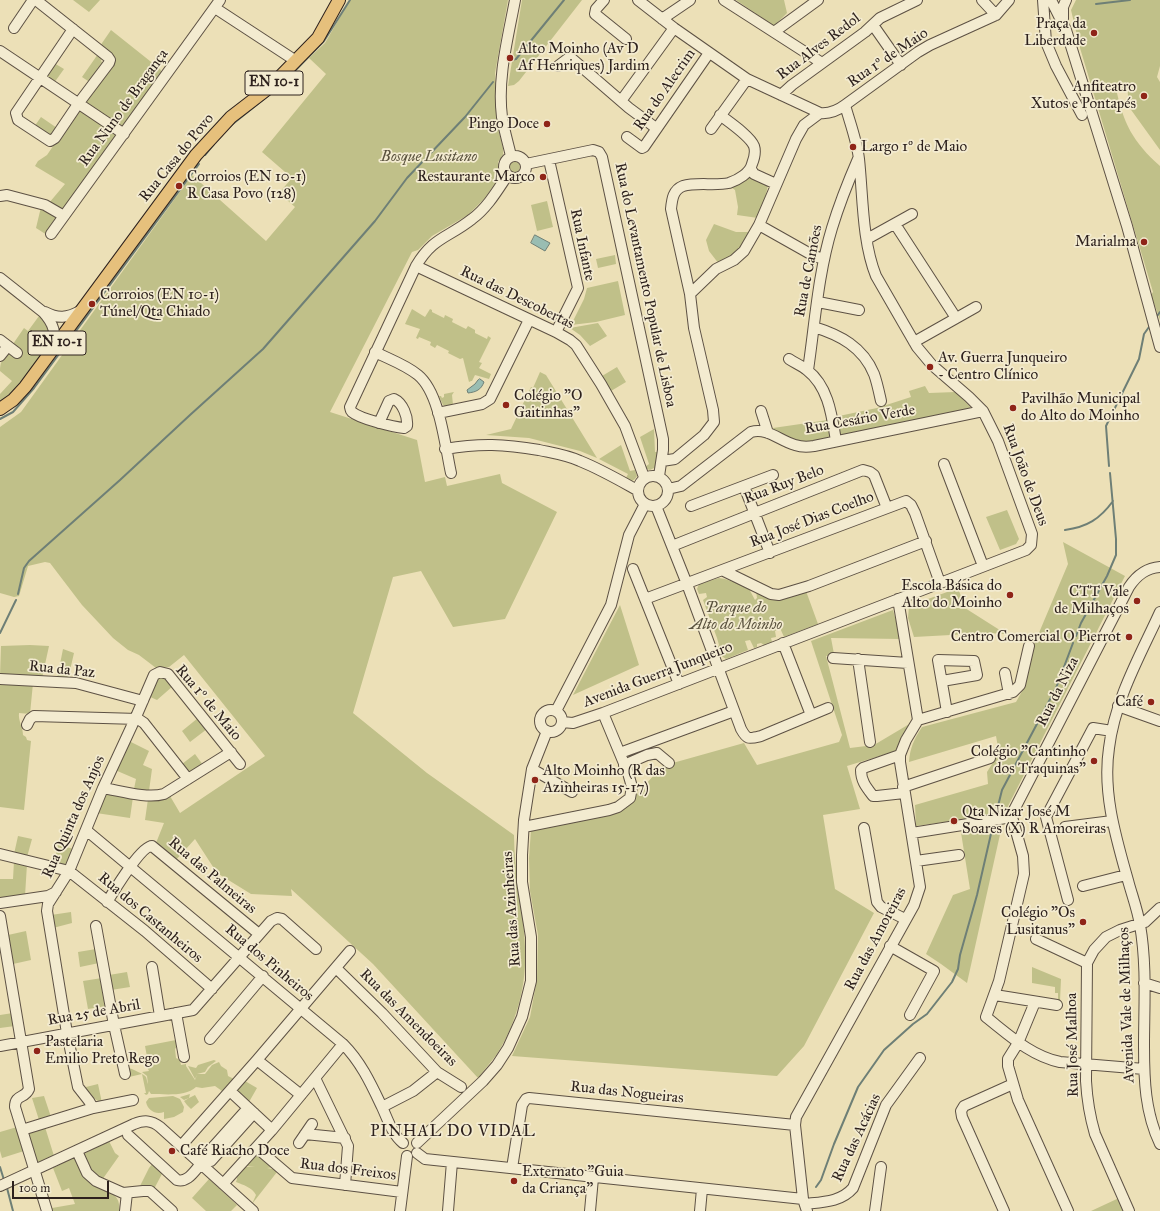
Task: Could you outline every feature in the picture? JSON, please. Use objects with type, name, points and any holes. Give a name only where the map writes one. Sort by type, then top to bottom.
[{"type":"main road","name":"Rua Casa do Povo","points":[[80,311],[196,155],[231,117],[270,87],[318,38],[339,0]]},
{"type":"main road","name":"EN 10-1","points":[[0,409],[18,394],[80,311]]},
{"type":"street","points":[[14,28],[34,0],[73,30],[108,57],[110,60],[55,138],[53,140],[48,140],[18,120],[16,116],[73,30]]},
{"type":"street","points":[[511,156],[502,117],[501,93],[502,74],[514,0]]},
{"type":"street","points":[[604,0],[596,10],[595,14],[626,39]]},
{"type":"street","points":[[638,0],[674,28],[747,79],[820,113],[804,125],[796,139],[760,225],[744,251],[734,260],[716,269],[690,294]]},
{"type":"street","points":[[662,19],[690,0]]},
{"type":"street","points":[[724,0],[822,63]]},
{"type":"street","points":[[774,32],[818,0]]},
{"type":"street","name":"Rua Alves Redol","points":[[781,95],[886,15],[917,0]]},
{"type":"street","points":[[982,0],[996,15]]},
{"type":"street","name":"Rua 1º de Maio","points":[[820,113],[828,114],[838,110],[930,46],[996,15],[1009,0]]},
{"type":"street","points":[[1043,0],[1045,33],[1048,48],[1082,115]]},
{"type":"street","points":[[1051,0],[1064,25]]},
{"type":"street","points":[[1066,0],[1062,13],[1064,25],[1127,226],[1160,347]]},
{"type":"street","points":[[218,4],[296,61]]},
{"type":"street","name":"Rua Nuno de Bragança","points":[[51,234],[218,4]]},
{"type":"street","points":[[873,25],[901,65]]},
{"type":"street","points":[[621,101],[674,28]]},
{"type":"street","name":"Rua do Alecrim","points":[[627,136],[642,148],[644,147],[709,53]]},
{"type":"street","points":[[2,56],[40,78],[124,134]]},
{"type":"street","points":[[558,66],[570,57],[621,101],[656,128]]},
{"type":"street","points":[[711,128],[747,79]]},
{"type":"street","name":"Rua João de Deus","points":[[845,105],[859,158],[867,239],[872,265],[876,276],[914,342],[930,362],[970,397],[983,411],[998,441],[1032,538],[1031,545],[1026,550],[898,599]]},
{"type":"street","points":[[662,461],[675,459],[704,435],[714,422],[713,410],[694,328],[690,294],[671,209],[672,197],[676,191],[684,186],[729,183],[743,176],[751,169],[755,154],[754,146],[748,138],[720,115]]},
{"type":"street","name":"Rua do Levantamento Popular de Lisboa","points":[[526,164],[593,150],[599,152],[602,157],[663,439],[662,461],[659,476]]},
{"type":"street","points":[[511,156],[518,156],[522,158],[526,164],[524,173],[519,177],[513,178],[507,176],[503,166],[506,160],[511,156]]},
{"type":"street","name":"Rua de Camões","points":[[808,370],[824,259],[842,196],[859,158]]},
{"type":"street","name":"Rua Infante","points":[[549,160],[578,288],[556,332]]},
{"type":"street","points":[[751,169],[754,174],[776,184]]},
{"type":"street","points":[[379,423],[355,414],[351,410],[350,405],[416,266],[432,244],[472,220],[488,203],[507,176]]},
{"type":"street","points":[[0,188],[10,196]]},
{"type":"street","points":[[842,196],[854,193],[862,194]]},
{"type":"street","points":[[0,196],[10,196],[44,205],[64,216]]},
{"type":"street","points":[[867,239],[912,214]]},
{"type":"street","points":[[894,224],[956,318]]},
{"type":"street","points":[[760,225],[814,256],[824,259]]},
{"type":"street","name":"Rua das Descobertas","points":[[416,266],[556,332],[575,343],[622,419],[644,477]]},
{"type":"street","points":[[0,278],[66,330]]},
{"type":"street","points":[[818,302],[859,310]]},
{"type":"street","points":[[914,342],[976,307]]},
{"type":"street","points":[[54,320],[70,316],[80,311]]},
{"type":"street","points":[[47,356],[53,345],[55,332],[54,320]]},
{"type":"street","points":[[438,413],[484,404],[490,399],[529,320]]},
{"type":"street","points":[[814,327],[844,338],[856,348],[874,374],[881,401]]},
{"type":"street","points":[[0,356],[4,343],[18,353]]},
{"type":"street","points":[[375,352],[408,368],[420,376],[431,392],[438,413],[451,473]]},
{"type":"street","points":[[788,359],[808,370],[824,391],[830,408],[836,441]]},
{"type":"street","points":[[762,411],[768,433]]},
{"type":"street","name":"Rua Cesário Verde","points":[[668,489],[681,486],[751,432],[758,430],[796,446],[814,446],[983,411]]},
{"type":"street","points":[[445,449],[495,444],[557,454],[576,459],[637,490]]},
{"type":"street","points":[[944,464],[983,566]]},
{"type":"street","name":"Rua Ruy Belo","points":[[672,546],[754,512],[863,470],[874,475],[887,508]]},
{"type":"street","points":[[652,475],[659,476],[665,481],[668,489],[665,499],[656,506],[648,506],[638,497],[637,490],[639,483],[644,477],[652,475]]},
{"type":"street","points":[[691,506],[773,475]]},
{"type":"street","points":[[744,486],[770,553]]},
{"type":"street","name":"Rua José Dias Coelho","points":[[645,599],[724,571],[906,501],[909,502],[915,513],[940,582]]},
{"type":"street","points":[[556,711],[610,606],[627,541],[634,522],[645,504]]},
{"type":"street","points":[[656,506],[687,584],[734,711],[745,736],[750,738],[761,736],[828,708]]},
{"type":"street","points":[[724,571],[771,594],[779,595],[809,586],[926,541]]},
{"type":"street","name":"Rua da Niza","points":[[1012,817],[1015,807],[1129,587],[1141,573],[1151,568],[1160,567]]},
{"type":"street","points":[[633,570],[679,684]]},
{"type":"street","points":[[898,599],[918,720],[1015,691],[1020,684],[1029,646]]},
{"type":"street","name":"Avenida Guerra Junqueiro","points":[[562,722],[573,723],[603,713],[898,599]]},
{"type":"street","name":"Avenida Vale de Milhaços","points":[[1160,612],[1118,706],[1112,731],[1107,766],[1112,821],[1140,924],[1144,983],[1145,1089],[1152,1124],[1160,1144]]},
{"type":"street","points":[[784,643],[811,715]]},
{"type":"street","points":[[833,658],[908,663]]},
{"type":"street","points":[[858,660],[870,742]]},
{"type":"street","name":"Rua 1º de Maio","points":[[152,678],[160,672],[168,674],[240,764]]},
{"type":"street","points":[[1005,673],[1009,694]]},
{"type":"street","name":"Rua Quinta dos Anjos","points":[[93,1108],[78,1087],[67,1034],[47,911],[48,904],[69,871],[103,788],[152,678]]},
{"type":"street","name":"Rua da Paz","points":[[0,679],[80,684],[143,701]]},
{"type":"street","points":[[942,681],[947,712]]},
{"type":"street","points":[[1118,706],[1160,721]]},
{"type":"street","points":[[548,710],[556,711],[561,716],[562,722],[558,729],[551,732],[547,731],[541,726],[540,718],[548,710]]},
{"type":"street","points":[[620,753],[734,711]]},
{"type":"street","points":[[524,826],[609,810],[618,807],[630,798],[632,787],[620,753],[603,713]]},
{"type":"street","points":[[27,725],[30,719],[34,716],[140,720],[188,779]]},
{"type":"street","name":"Rua das Amoreiras","points":[[805,1205],[794,1121],[914,905],[920,887],[900,762],[900,755],[906,740],[918,720]]},
{"type":"street","points":[[1068,900],[1046,817],[1093,728],[1112,731]]},
{"type":"street","name":"Rua das Azinheiras","points":[[417,1143],[483,1081],[497,1065],[508,1048],[522,1017],[531,981],[531,937],[522,882],[524,826],[532,769],[547,731]]},
{"type":"street","points":[[103,788],[148,795],[159,795],[169,792],[231,752]]},
{"type":"street","points":[[626,769],[647,755],[657,753],[669,763]]},
{"type":"street","points":[[900,755],[862,770],[861,776],[864,784],[873,796],[904,790],[990,758]]},
{"type":"street","points":[[532,769],[572,792]]},
{"type":"street","points":[[912,833],[1012,817],[1023,856],[1024,874],[994,995],[986,1018],[1018,1043],[1051,1060],[1144,1068]]},
{"type":"street","points":[[1065,827],[1112,821]]},
{"type":"street","points":[[864,828],[877,902],[881,907],[905,919]]},
{"type":"street","name":"Rua dos Pinheiros","points":[[86,830],[343,1044],[354,1055],[363,1068],[394,1133],[403,1143]]},
{"type":"street","name":"Rua das Palmeiras","points":[[130,867],[147,846],[153,846],[260,934]]},
{"type":"street","points":[[0,854],[69,871]]},
{"type":"street","points":[[916,861],[959,855]]},
{"type":"street","points":[[107,902],[130,867]]},
{"type":"street","name":"Rua dos Castanheiros","points":[[69,871],[144,931],[212,989]]},
{"type":"street","points":[[1083,886],[1126,875]]},
{"type":"street","points":[[0,903],[48,896],[56,892]]},
{"type":"street","points":[[1036,938],[1087,963],[1094,950],[1106,937],[1120,930],[1140,924],[1151,918],[1160,908]]},
{"type":"street","points":[[0,916],[29,1089],[26,1094],[17,1098],[15,1104],[47,1211]]},
{"type":"street","points":[[212,989],[274,919],[281,918],[316,949]]},
{"type":"street","points":[[96,926],[114,1025],[125,1074]]},
{"type":"street","points":[[890,946],[934,972],[910,1015]]},
{"type":"street","points":[[181,1146],[302,1009],[350,951]]},
{"type":"street","name":"Rua José Malhoa","points":[[1087,963],[1086,1091],[1095,1134],[1129,1211]]},
{"type":"street","points":[[152,967],[160,1016]]},
{"type":"street","name":"Rua das Amendoeiras","points":[[336,968],[382,1013],[437,1072],[461,1087]]},
{"type":"street","points":[[210,1040],[263,976]]},
{"type":"street","points":[[1144,983],[1160,988]]},
{"type":"street","name":"Rua 25 de Abril","points":[[0,1046],[194,1010],[212,989]]},
{"type":"street","points":[[994,995],[1054,1005]]},
{"type":"street","points":[[1036,1002],[1008,1063],[1013,1084],[1022,1108],[1068,1211]]},
{"type":"street","points":[[176,1013],[184,1057]]},
{"type":"street","points":[[223,1184],[257,1148],[343,1044]]},
{"type":"street","name":"Rua das Acácias","points":[[412,1154],[424,1159],[702,1189],[805,1205],[836,1200],[846,1195],[853,1188],[886,1105],[920,1058]]},
{"type":"street","points":[[257,1060],[301,1095]]},
{"type":"street","points":[[382,1107],[413,1091],[437,1072]]},
{"type":"street","points":[[315,1078],[345,1138],[349,1150],[345,1185]]},
{"type":"street","points":[[1004,1211],[962,1117],[961,1110],[964,1106],[1013,1084]]},
{"type":"street","points":[[230,1091],[272,1130]]},
{"type":"street","name":"Rua das Nogueiras","points":[[512,1168],[522,1106],[529,1098],[795,1125]]},
{"type":"street","points":[[22,1130],[93,1108],[133,1100]]},
{"type":"street","points":[[251,1111],[211,1161],[205,1156],[251,1111]]},
{"type":"street","points":[[0,1186],[134,1124],[146,1121],[156,1124],[253,1211]]},
{"type":"street","points":[[299,1144],[312,1124]]},
{"type":"street","points":[[305,1134],[345,1138]]},
{"type":"street","points":[[128,1135],[177,1180],[186,1180],[201,1164]]},
{"type":"street","points":[[400,1211],[402,1192],[412,1154],[419,1148],[417,1143],[408,1140],[403,1143],[402,1150],[412,1154]]},
{"type":"street","name":"Rua dos Freixos","points":[[257,1148],[290,1177],[296,1179],[402,1192]]},
{"type":"street","points":[[77,1151],[87,1173],[92,1179],[119,1192],[150,1192],[172,1211]]},
{"type":"street","points":[[451,1211],[448,1211],[452,1162]]},
{"type":"street","points":[[875,1211],[881,1167]]},
{"type":"street","points":[[590,1211],[593,1178]]},
{"type":"street","points":[[700,1211],[702,1189]]},
{"type":"street","points":[[125,1211],[127,1193]]},
{"type":"green space","points":[[73,0],[100,0],[89,12]]},
{"type":"green space","name":"Bosque Lusitano","points":[[350,0],[508,0],[495,73],[498,128],[503,148],[503,155],[498,162],[499,178],[484,199],[468,215],[432,236],[418,250],[412,252],[330,412],[417,440],[425,482],[445,477],[447,486],[500,474],[502,483],[557,512],[505,619],[453,627],[421,571],[393,577],[353,713],[427,773],[514,835],[514,849],[525,947],[522,989],[515,1016],[504,1042],[497,1054],[478,1078],[373,964],[291,889],[292,896],[251,894],[217,873],[195,839],[175,861],[156,843],[164,823],[145,820],[148,799],[161,800],[170,796],[180,813],[265,756],[184,655],[169,667],[156,668],[139,655],[128,650],[113,638],[82,605],[50,563],[45,562],[28,566],[19,596],[14,597],[0,593],[0,427],[21,412],[192,175],[266,241],[295,207],[279,193],[292,178],[262,152],[326,74],[309,58],[325,43]]},
{"type":"green space","points":[[522,0],[582,0],[519,81],[514,85],[508,86]]},
{"type":"green space","points":[[736,0],[784,0],[787,13],[774,26]]},
{"type":"green space","points":[[1076,0],[1160,0],[1160,66],[1157,77],[1160,82],[1160,150],[1129,107],[1127,84],[1122,89],[1116,88],[1122,112],[1130,131],[1143,149],[1160,166],[1160,320],[1151,295],[1153,292],[1080,48],[1071,10]]},
{"type":"green space","points":[[111,30],[160,69],[163,74],[124,126],[121,127],[83,102],[116,60],[100,46]]},
{"type":"green space","points":[[98,54],[102,58],[101,61],[106,66],[91,83],[82,77]]},
{"type":"green space","points":[[54,63],[64,69],[54,83],[46,76]]},
{"type":"green space","points":[[79,110],[115,133],[116,138],[64,208],[61,209],[49,203],[65,184],[35,166],[38,161],[47,155]]},
{"type":"green space","points":[[41,117],[57,128],[52,136],[34,127]]},
{"type":"green space","points":[[512,161],[516,161],[520,167],[516,173],[512,173],[508,169],[508,165]]},
{"type":"green space","points":[[751,178],[768,185],[758,218],[737,215],[738,207],[735,190],[728,185],[743,179]]},
{"type":"green space","points":[[547,201],[553,227],[537,231],[531,205]]},
{"type":"green space","points":[[41,207],[57,218],[47,235],[36,228]]},
{"type":"green space","points":[[714,224],[736,232],[754,232],[735,256],[719,264],[709,251],[706,240]]},
{"type":"green space","points":[[615,255],[616,264],[598,268],[596,259]]},
{"type":"green space","points":[[618,281],[625,315],[596,322],[571,325],[584,299],[587,288]]},
{"type":"green space","points":[[412,309],[425,317],[430,309],[432,312],[444,318],[445,315],[453,319],[452,322],[466,329],[468,326],[475,330],[475,333],[487,339],[488,336],[491,338],[479,362],[482,363],[479,368],[491,374],[489,379],[475,375],[472,381],[469,382],[463,358],[460,359],[448,353],[449,351],[437,345],[435,348],[430,345],[431,342],[419,337],[418,339],[416,338],[420,329],[405,324]]},
{"type":"green space","points":[[39,316],[49,328],[50,333],[45,349],[23,381],[11,395],[0,404],[0,394],[12,381],[0,371],[2,361],[9,353],[19,357],[22,356],[22,353],[13,344],[24,328],[28,331]]},
{"type":"green space","points":[[598,323],[607,336],[590,346],[580,335],[570,328]]},
{"type":"green space","points":[[617,367],[626,382],[611,391],[602,376]]},
{"type":"green space","points":[[540,372],[546,375],[597,458],[580,451],[529,438],[486,435],[511,429],[531,387],[533,388]]},
{"type":"green space","points":[[925,386],[929,393],[956,392],[976,413],[840,438],[839,416],[877,408],[911,397],[909,391]]},
{"type":"green space","points":[[454,392],[452,395],[453,405],[443,405],[439,396],[442,398],[444,397],[444,394]]},
{"type":"green space","points":[[828,420],[831,438],[802,444],[774,431],[773,428]]},
{"type":"green space","points":[[654,429],[655,452],[658,452],[656,467],[650,470],[645,467],[649,464],[640,437]]},
{"type":"green space","points":[[621,445],[630,471],[635,470],[637,476],[632,481],[626,478],[628,474],[599,459]]},
{"type":"green space","points":[[1007,510],[1019,539],[1016,544],[1000,550],[986,517]]},
{"type":"green space","points":[[1063,542],[1125,576],[1005,812],[967,983],[926,954],[953,895],[970,889],[959,820],[916,826],[915,805],[988,784],[987,772],[999,753],[996,736],[909,762],[910,752],[922,727],[1016,702],[1025,686],[1033,647],[1068,564]]},
{"type":"green space","name":"Parque do Alto do Moinho","points":[[719,578],[748,587],[755,600],[757,598],[756,591],[770,595],[787,597],[806,591],[818,624],[784,637],[780,628],[775,631],[776,637],[771,638],[772,642],[764,645],[761,643],[757,644],[757,647],[754,648],[750,640],[745,641],[748,650],[726,659],[716,650],[719,645],[703,600],[707,597],[706,593],[699,594],[697,589],[699,584]]},
{"type":"green space","points":[[958,588],[965,608],[1006,634],[987,633],[914,637],[908,618],[909,606]]},
{"type":"green space","points":[[620,605],[639,665],[573,695]]},
{"type":"green space","points":[[893,610],[901,639],[831,638],[834,654],[826,656],[850,748],[874,745],[911,723],[896,751],[847,766],[860,809],[823,815],[835,889],[874,913],[804,1046],[777,1076],[512,1056],[530,1017],[537,979],[538,935],[530,891],[529,858],[531,830],[630,802],[662,766],[744,743],[757,765],[839,742],[842,735],[811,641]]},
{"type":"green space","points":[[1,646],[49,646],[42,678],[0,676]]},
{"type":"green space","points":[[63,649],[74,653],[68,679],[57,679]]},
{"type":"green space","points":[[164,676],[173,686],[157,700],[148,696],[156,678]]},
{"type":"green space","points":[[0,682],[33,683],[30,714],[19,713],[23,735],[27,740],[31,741],[24,810],[0,807]]},
{"type":"green space","points":[[198,718],[207,729],[190,742],[182,731]]},
{"type":"green space","points":[[129,741],[149,751],[143,765],[152,769],[149,791],[134,789],[136,779],[115,770]]},
{"type":"green space","points":[[195,754],[203,765],[190,772],[182,764]]},
{"type":"green space","points":[[106,793],[133,797],[130,818],[96,813]]},
{"type":"green space","points":[[18,836],[32,839],[27,857],[14,854]]},
{"type":"green space","points":[[58,845],[74,849],[67,866],[54,863]]},
{"type":"green space","points":[[14,861],[27,864],[25,896],[0,899],[0,879],[13,879]]},
{"type":"green space","points":[[71,912],[72,923],[53,928],[51,915]]},
{"type":"green space","points":[[26,931],[31,960],[13,964],[8,935]]},
{"type":"green space","points":[[96,949],[99,963],[80,967],[78,952]]},
{"type":"green space","points":[[1032,967],[1061,979],[1060,1001],[1058,1001],[1058,993],[1055,993],[1055,987],[1032,983]]},
{"type":"green space","points":[[127,972],[130,987],[111,990],[109,975]]},
{"type":"green space","points":[[102,978],[107,1006],[88,1009],[83,981]]},
{"type":"green space","points":[[13,1013],[15,1026],[0,1028],[0,1015]]},
{"type":"green space","points":[[176,1040],[176,1058],[180,1060],[181,1065],[186,1064],[195,1080],[197,1075],[195,1079],[188,1066],[196,1068],[198,1065],[214,1060],[216,1061],[208,1067],[205,1072],[197,1074],[205,1074],[212,1065],[219,1062],[221,1066],[227,1070],[228,1076],[234,1079],[222,1091],[215,1086],[202,1088],[196,1087],[181,1094],[151,1094],[149,1091],[146,1095],[144,1093],[146,1093],[142,1074],[129,1077],[127,1067],[143,1074],[146,1077],[148,1084],[147,1076],[142,1072],[149,1071],[147,1067],[150,1067],[149,1063],[151,1061],[148,1062],[145,1046]]},
{"type":"green space","points":[[245,1081],[257,1088],[249,1102],[238,1092],[238,1089]]},
{"type":"green space","points":[[98,1084],[102,1103],[91,1097],[82,1088]]},
{"type":"green space","points":[[190,1094],[189,1098],[184,1100],[180,1097]]},
{"type":"green space","points":[[195,1095],[199,1102],[191,1109],[184,1101]]},
{"type":"green space","points":[[44,1096],[51,1117],[39,1120],[32,1098]]},
{"type":"green space","points":[[173,1096],[180,1099],[184,1107],[183,1112],[174,1117],[164,1119],[164,1112],[153,1112],[150,1110],[146,1102],[149,1098]]},
{"type":"green space","points":[[17,1127],[24,1151],[2,1158],[0,1151],[0,1132]]},
{"type":"green space","points":[[45,1127],[54,1156],[37,1164],[28,1133]]},
{"type":"green space","points":[[109,1141],[115,1153],[119,1156],[102,1180],[90,1170],[84,1154]]},
{"type":"green space","points":[[255,1155],[275,1167],[267,1168],[273,1169],[277,1172],[252,1204],[256,1195],[250,1188],[236,1182],[236,1176],[244,1167],[255,1167],[245,1166]]},
{"type":"green space","points":[[73,1158],[75,1159],[82,1174],[88,1181],[114,1195],[119,1204],[119,1211],[53,1211],[52,1208],[75,1204],[69,1188],[62,1191],[53,1168]]},
{"type":"green space","points":[[153,1163],[163,1172],[154,1189],[140,1186],[149,1168]]},
{"type":"green space","points":[[209,1179],[237,1205],[231,1211],[206,1211],[192,1198]]},
{"type":"green space","points":[[1119,1198],[1126,1211],[1091,1211]]},
{"type":"water","points":[[535,235],[550,243],[545,251],[531,243]]},
{"type":"water","points":[[480,379],[484,382],[480,389],[468,393],[467,390]]},
{"type":"waterway","points":[[282,84],[324,41],[350,0]]},
{"type":"waterway","points":[[511,60],[516,59],[564,0]]},
{"type":"waterway","points":[[1096,4],[1130,0]]},
{"type":"waterway","points":[[18,594],[24,568],[29,561],[263,349],[375,221],[407,178],[465,117],[493,82]]},
{"type":"waterway","points":[[229,127],[274,91]]},
{"type":"waterway","points":[[205,155],[214,144]]},
{"type":"waterway","points":[[0,419],[13,412],[34,388],[199,164]]},
{"type":"waterway","points":[[1157,316],[1160,312]]},
{"type":"waterway","points":[[1109,466],[1106,426],[1139,359],[1144,334],[1149,327]]},
{"type":"waterway","points":[[1076,636],[1081,623],[1107,576],[1116,555],[1110,473]]},
{"type":"waterway","points":[[1065,530],[1080,527],[1092,521],[1103,513],[1113,501]]},
{"type":"waterway","points":[[0,633],[16,600]]},
{"type":"waterway","points":[[996,814],[1002,790],[1056,688],[1073,643]]},
{"type":"waterway","points":[[816,1187],[821,1180],[834,1144],[858,1087],[884,1050],[913,1024],[927,1014],[952,982],[958,969],[960,955],[977,895],[993,825]]},
{"type":"waterway","points":[[0,1167],[4,1180]]},
{"type":"waterway","points":[[7,1188],[13,1211]]},
{"type":"place","name":"Praça da Liberdade","points":[[1094,33]]},
{"type":"place","name":"Alto Moinho (Av D Af Henriques) Jardim","points":[[510,58]]},
{"type":"place","name":"Anfiteatro Xutos e Pontapés","points":[[1144,96]]},
{"type":"place","name":"Pingo Doce","points":[[547,124]]},
{"type":"place","name":"Largo 1º de Maio","points":[[853,147]]},
{"type":"place","name":"Restaurante Marco","points":[[543,177]]},
{"type":"place","name":"Corroios (EN 10-1) R Casa Povo (128)","points":[[179,186]]},
{"type":"place","name":"Marialma","points":[[1144,242]]},
{"type":"place","name":"Corroios (EN 10-1) Túnel/Qta Chiado","points":[[92,304]]},
{"type":"place","name":"Av. Guerra Junqueiro - Centro Clínico","points":[[930,367]]},
{"type":"place","name":"Colégio \"O Gaitinhas\"","points":[[506,405]]},
{"type":"place","name":"Pavilhão Municipal do Alto do Moinho","points":[[1013,408]]},
{"type":"place","name":"Escola Básica do Alto do Moinho","points":[[1010,595]]},
{"type":"place","name":"CTT Vale de Milhaços","points":[[1137,601]]},
{"type":"place","name":"Centro Comercial O Pierrot","points":[[1129,637]]},
{"type":"place","name":"Café","points":[[1151,702]]},
{"type":"place","name":"Colégio \"Cantinho dos Traquinas\"","points":[[1094,761]]},
{"type":"place","name":"Alto Moinho (R das Azinheiras 15-17)","points":[[535,780]]},
{"type":"place","name":"Qta Nizar José M Soares (X) R Amoreiras","points":[[954,821]]},
{"type":"place","name":"Colégio \"Os Lusitanus\"","points":[[1083,922]]},
{"type":"place","name":"Pastelaria Emilio Preto Rego","points":[[37,1051]]},
{"type":"place","name":"Café Riacho Doce","points":[[172,1151]]},
{"type":"place","name":"Externato \"Guia da Criança\"","points":[[514,1181]]},
{"type":"district","name":"PINHAL DO VIDAL","points":[[453,1132]]}]
